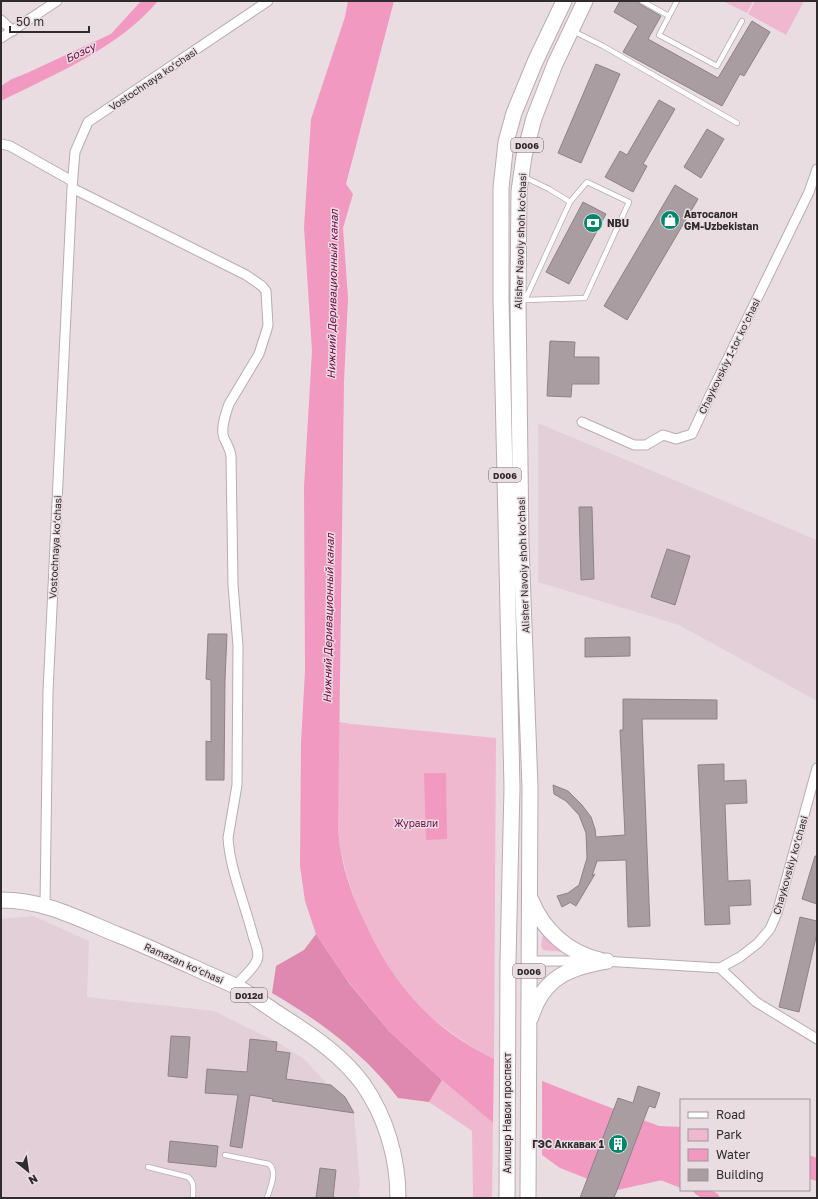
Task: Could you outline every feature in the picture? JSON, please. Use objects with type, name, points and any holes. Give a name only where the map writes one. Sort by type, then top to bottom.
[{"type":"main road","name":"Alisher Navoiy shoh koʻchasi","points":[[508,1046],[508,960],[512,788],[501,299],[501,188],[506,142],[514,113],[532,68],[564,1]]},
{"type":"main road","name":"Alisher Navoiy shoh koʻchasi","points":[[528,1198],[530,786],[521,545],[521,300],[518,207],[520,176],[534,118],[548,82],[585,1]]},
{"type":"main road","points":[[529,895],[538,915],[545,925],[569,948],[583,955],[607,961]]},
{"type":"main road","name":"Ramazan ko‘chasi","points":[[1,900],[45,905],[134,941],[235,986],[301,1028],[326,1046],[363,1084],[375,1104],[390,1143],[397,1173],[398,1198]]},
{"type":"main road","points":[[508,960],[529,960]]},
{"type":"main road","points":[[528,1030],[534,1009],[550,983],[572,969],[607,961]]},
{"type":"main road","name":"Алишер Навои проспект","points":[[507,1198],[508,1046]]},
{"type":"street","points":[[1,38],[57,1]]},
{"type":"street","name":"Vostochnaya ko‘chasi","points":[[45,905],[48,692],[72,185],[75,152],[88,122],[268,1]]},
{"type":"street","points":[[1,20],[13,31]]},
{"type":"street","points":[[1,144],[10,146],[72,185],[246,275],[258,282],[266,291],[267,329],[259,354],[226,412],[223,429],[231,456],[233,585],[238,646],[237,785],[228,844],[258,954],[255,964],[235,986]]},
{"type":"street","name":"Chaykovskiy 1-tor ko‘chasi","points":[[582,422],[634,445],[646,445],[663,435],[676,439],[692,434],[809,192],[817,169]]},
{"type":"street","name":"Chaykovskiy ko‘chasi","points":[[720,968],[740,957],[758,942],[770,929],[777,913],[817,768]]},
{"type":"street","points":[[529,960],[607,961],[720,968],[756,1002],[817,1039]]},
{"type":"lane","points":[[642,1],[669,16]]},
{"type":"lane","points":[[677,1],[659,35],[717,66],[742,21]]},
{"type":"lane","points":[[572,30],[603,46],[736,123]]},
{"type":"lane","points":[[520,176],[549,189],[570,202]]},
{"type":"lane","points":[[587,182],[628,202],[585,298],[521,300],[570,202],[587,182]]},
{"type":"lane","points":[[224,1155],[269,1164],[272,1167],[274,1173],[267,1198]]},
{"type":"lane","points":[[148,1167],[188,1177],[192,1181],[194,1187],[193,1198]]},
{"type":"shaded area","points":[[538,423],[817,540],[817,701],[679,625],[538,582]]},
{"type":"shaded area","points":[[33,916],[89,941],[87,997],[214,1011],[277,1042],[304,1059],[354,1113],[360,1198],[1,1198],[1,919]]},
{"type":"shaded area","points":[[316,934],[349,983],[389,1031],[442,1080],[429,1102],[398,1098],[371,1067],[341,1040],[307,1015],[272,993],[276,966],[304,950]]},
{"type":"green space","points":[[723,1],[753,1],[747,13]]},
{"type":"green space","points":[[755,1],[804,1],[786,35],[748,14]]},
{"type":"green space","name":"Журавли","points":[[339,722],[496,738],[494,1059],[454,1035],[417,1005],[402,989],[375,947],[354,898],[341,850],[338,828]]},
{"type":"green space","points":[[543,935],[564,952],[543,950],[541,945]]},
{"type":"green space","points":[[442,1080],[493,1123],[492,1198],[473,1198],[472,1131],[429,1102]]},
{"type":"water","name":"Бозсу","points":[[141,1],[158,1],[142,18],[105,46],[64,70],[1,101],[1,86],[12,79],[111,34]]},
{"type":"water","points":[[348,1],[394,1],[346,184],[353,194],[343,228],[348,298],[344,382],[338,828],[340,848],[350,888],[374,942],[396,978],[422,1009],[454,1036],[506,1065],[542,1081],[614,1109],[588,1179],[560,1168],[493,1123],[442,1080],[389,1031],[347,980],[316,934],[305,901],[300,866],[301,743],[305,671],[304,487],[312,351],[304,227],[311,119],[345,17]]},
{"type":"water","points":[[424,773],[446,773],[447,839],[426,840]]},
{"type":"water","points":[[643,1120],[659,1126],[680,1127],[680,1176],[617,1190]]},
{"type":"water","points":[[810,1155],[817,1158],[817,1181],[810,1179]]},
{"type":"pier","points":[[494,1057],[542,1079],[542,1157],[493,1125]]},
{"type":"building","points":[[620,1],[638,1],[640,4],[661,16],[648,39],[718,78],[752,21],[770,32],[744,76],[740,74],[722,106],[623,52],[638,26],[614,12]]},
{"type":"building","points":[[596,64],[620,74],[581,163],[558,153]]},
{"type":"building","points":[[659,100],[675,109],[643,164],[647,166],[633,192],[605,177],[620,151],[627,155]]},
{"type":"building","points":[[707,129],[724,139],[701,178],[684,167]]},
{"type":"building","points":[[675,185],[698,199],[627,320],[604,306]]},
{"type":"building","points":[[583,202],[606,214],[569,284],[546,272]]},
{"type":"building","points":[[550,341],[575,342],[574,357],[599,357],[599,384],[572,384],[571,397],[547,396]]},
{"type":"building","points":[[579,507],[592,507],[594,579],[581,580]]},
{"type":"building","points":[[667,549],[690,556],[675,605],[651,597]]},
{"type":"building","points":[[208,634],[227,634],[224,780],[206,780],[206,741],[211,742],[211,680],[206,679]]},
{"type":"building","points":[[630,637],[630,656],[585,657],[585,638]]},
{"type":"building","points":[[623,699],[717,700],[717,719],[642,719],[650,926],[628,927],[626,860],[597,861],[592,876],[595,874],[576,906],[571,902],[562,907],[557,896],[568,893],[579,885],[587,858],[586,833],[579,815],[566,801],[554,794],[553,785],[568,791],[582,805],[591,817],[596,837],[625,835],[620,730],[623,730]]},
{"type":"building","points":[[724,764],[724,781],[746,780],[747,803],[725,804],[728,881],[750,880],[751,905],[729,906],[730,924],[705,925],[698,765]]},
{"type":"building","points":[[815,856],[817,856],[817,904],[802,899]]},
{"type":"building","points":[[800,917],[817,921],[817,933],[799,1012],[779,1007]]},
{"type":"building","points":[[171,1036],[190,1037],[187,1078],[168,1076]]},
{"type":"building","points":[[250,1039],[277,1042],[276,1051],[290,1053],[286,1079],[331,1085],[345,1097],[354,1113],[272,1101],[273,1099],[250,1095],[242,1148],[230,1146],[238,1095],[205,1093],[207,1069],[247,1072]]},
{"type":"building","name":"ГЭС Аккавак 1","points":[[638,1086],[660,1093],[655,1108],[649,1106],[614,1198],[580,1198],[618,1098],[633,1103]]},
{"type":"building","points":[[170,1141],[218,1146],[216,1167],[168,1162]]},
{"type":"building","points":[[320,1168],[336,1170],[333,1198],[316,1198]]},
{"type":"waterway","name":"Нижний Деривационный канал","points":[[655,1172],[680,1182]]},
{"type":"waterway","name":"Нижний Деривационный канал","points":[[701,1191],[714,1198]]},
{"type":"place","name":"Автосалон GM-Uzbekistan","points":[[670,220]]},
{"type":"place","name":"NBU","points":[[593,223]]},
{"type":"place","name":"ГЭС Аккавак 1","points":[[618,1144]]}]
